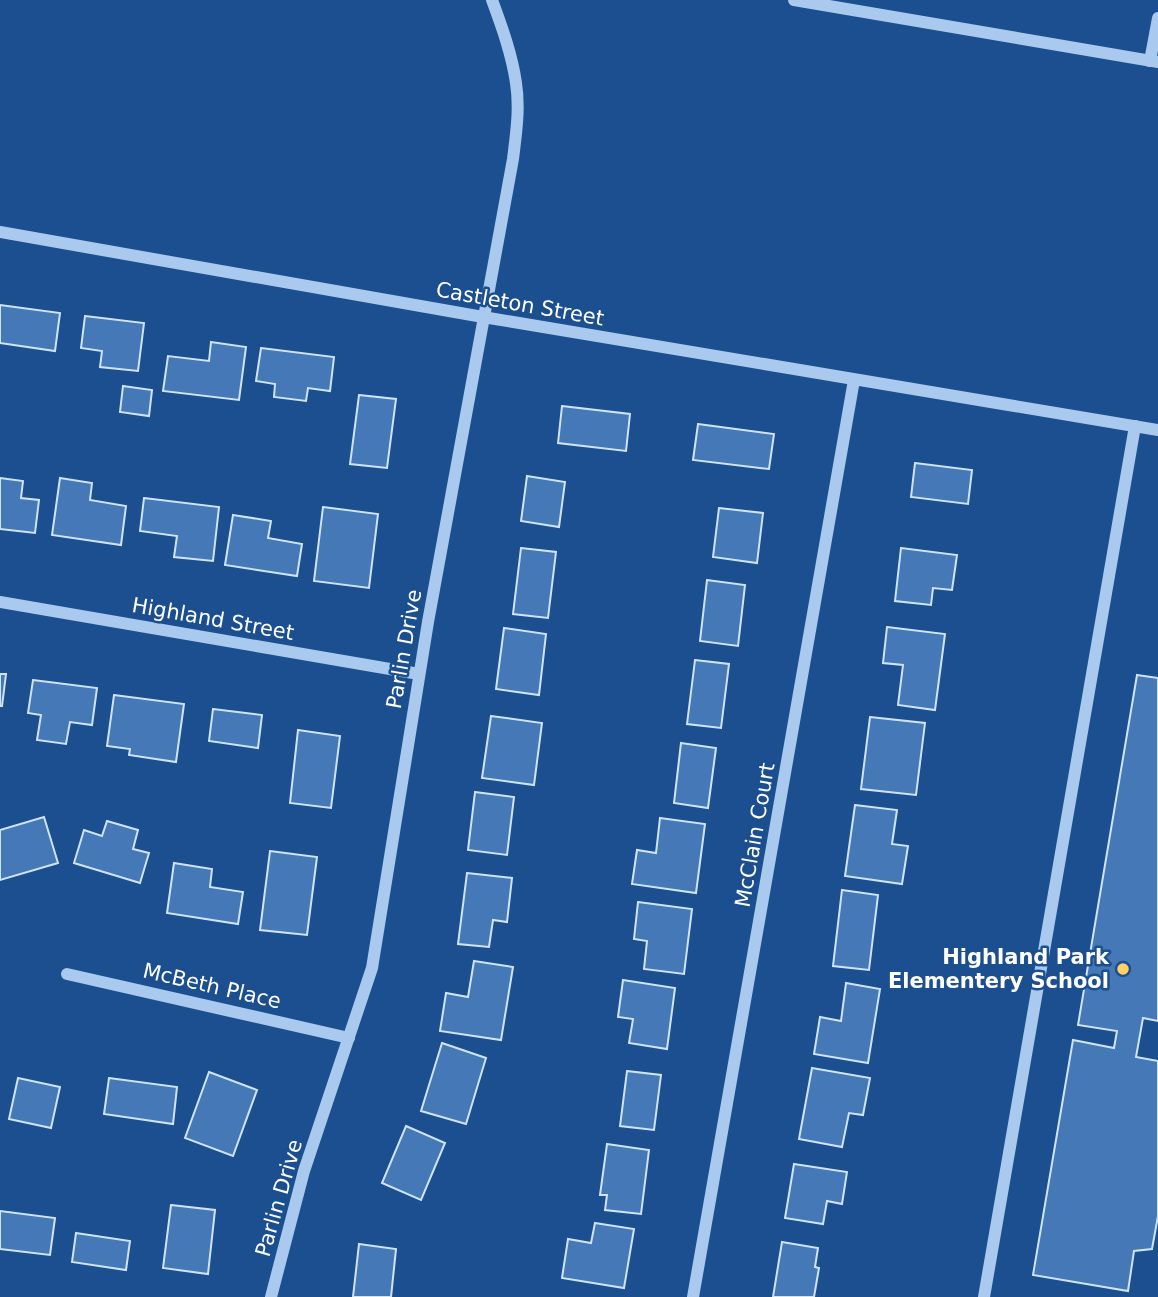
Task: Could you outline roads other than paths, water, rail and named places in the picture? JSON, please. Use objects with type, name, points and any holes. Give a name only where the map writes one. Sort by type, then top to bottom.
[{"type":"street","name":"Parlin Drive","points":[[271,1297],[304,1171],[372,968],[419,674],[513,159],[518,118],[517,85],[492,0]]},
{"type":"street","points":[[794,0],[1154,62],[1158,18]]},
{"type":"street","name":"Castleton Street","points":[[0,232],[483,317],[1158,430]]},
{"type":"street","name":"McClain Court","points":[[693,1297],[854,380]]},
{"type":"street","points":[[984,1297],[1135,426]]},
{"type":"street","name":"Highland Street","points":[[0,602],[419,674]]},
{"type":"street","name":"McBeth Place","points":[[67,974],[349,1038]]},
{"type":"place","name":"Highland Park Elementery School","points":[[1123,969]]}]
